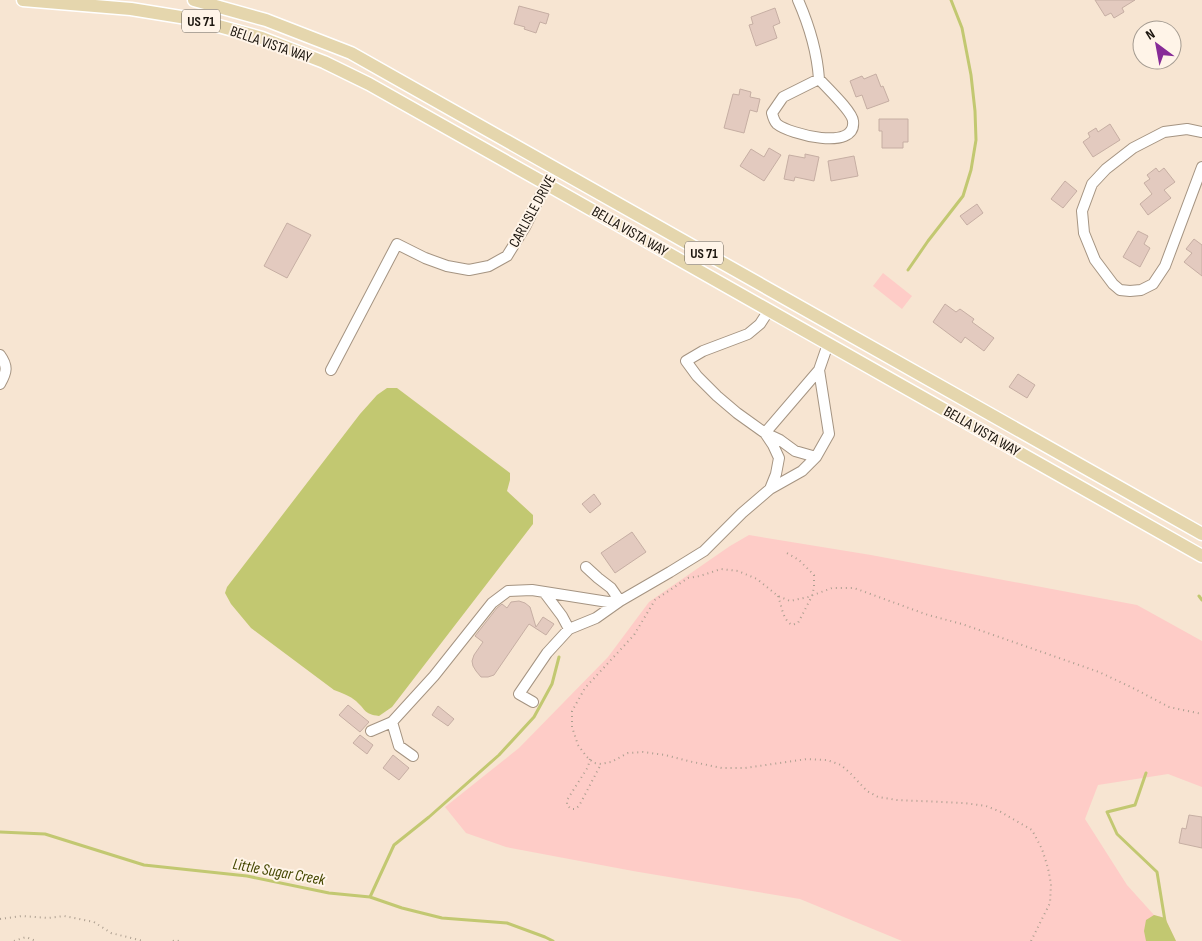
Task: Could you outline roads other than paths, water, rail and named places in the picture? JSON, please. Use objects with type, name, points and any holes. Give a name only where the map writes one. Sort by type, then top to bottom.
[{"type":"main road","name":"BELLA VISTA WAY","points":[[23,0],[130,9],[193,19],[262,38],[324,62],[369,84],[1202,556]]},
{"type":"main road","name":"BELLA VISTA WAY","points":[[194,0],[266,20],[351,53],[1202,534]]},
{"type":"street","points":[[798,0],[814,46],[819,79],[854,121],[851,132],[845,136],[820,138],[801,134],[778,125],[774,119],[772,113],[783,97],[819,79]]},
{"type":"street","points":[[1202,132],[1186,129],[1164,132],[1133,148],[1106,169],[1092,184],[1082,211],[1084,233],[1095,260],[1113,284],[1120,290],[1141,290],[1153,284],[1165,266],[1202,167]]},
{"type":"street","name":"CARLISLE DRIVE","points":[[332,370],[397,244],[425,258],[447,266],[469,270],[489,266],[507,256],[556,169]]},
{"type":"street","points":[[768,310],[760,324],[748,334],[703,351],[686,361],[697,376],[737,413],[795,451],[816,457]]},
{"type":"street","points":[[765,433],[819,370],[828,344]]},
{"type":"street","points":[[0,355],[6,366],[5,374],[0,384]]},
{"type":"street","points":[[533,702],[519,694],[547,653],[569,629],[596,618],[620,601],[704,551],[742,512],[770,489],[802,471],[816,457],[829,434],[819,370]]},
{"type":"street","points":[[765,433],[773,445],[778,458],[776,474],[770,489]]},
{"type":"street","points":[[586,567],[611,588],[620,601]]},
{"type":"street","points":[[371,731],[392,722],[434,676],[492,603],[508,591],[532,590],[608,602],[620,601]]},
{"type":"street","points":[[544,592],[569,629]]},
{"type":"street","points":[[392,722],[399,746],[413,756]]},
{"type":"waterway","points":[[908,270],[963,196],[971,170],[976,140],[971,75],[962,28],[951,0]]},
{"type":"waterway","points":[[1199,596],[1202,600]]},
{"type":"waterway","points":[[370,897],[394,845],[429,817],[499,755],[534,717],[552,684],[559,657]]},
{"type":"waterway","points":[[1146,773],[1135,805],[1107,812],[1117,834],[1157,872],[1165,921]]},
{"type":"waterway","name":"Little Sugar Creek","points":[[0,832],[45,834],[144,865],[247,876],[329,893],[370,897],[402,908],[442,918],[507,923],[553,941]]}]
